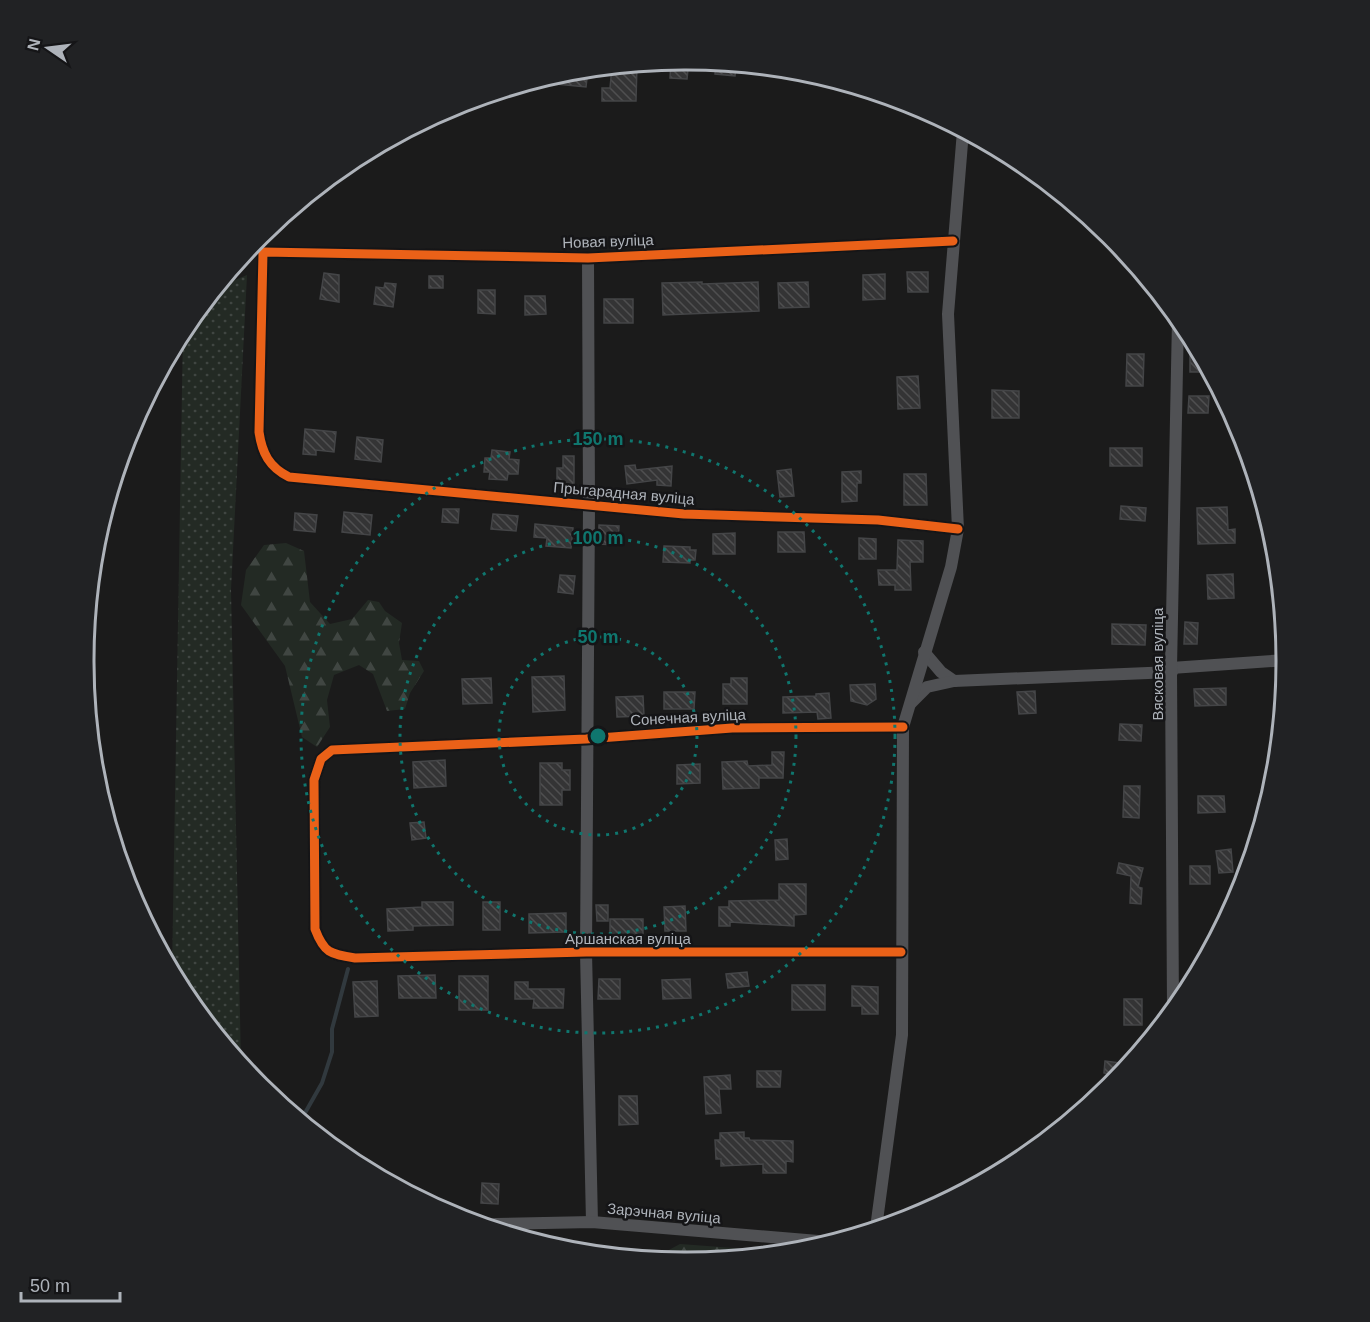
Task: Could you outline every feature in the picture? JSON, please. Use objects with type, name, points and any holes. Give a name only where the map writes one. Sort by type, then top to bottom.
[{"type":"street","points":[[877,1219],[902,1035],[903,727],[906,709],[951,567],[958,529],[948,314],[962,140]]},
{"type":"street","name":"Новая вуліца","points":[[289,477],[276,471],[266,459],[259,432],[263,252],[588,258],[953,241]]},
{"type":"street","points":[[588,258],[586,952],[592,1222]]},
{"type":"street","name":"Вясковая вуліца","points":[[1173,993],[1172,670],[1178,336]]},
{"type":"street","name":"Прыгарадная вуліца","points":[[289,477],[684,514],[878,520],[958,529]]},
{"type":"street","points":[[924,652],[941,672],[954,681]]},
{"type":"street","points":[[906,709],[927,687],[954,681],[1172,670],[1276,661]]},
{"type":"street","name":"Сонечная вуліца","points":[[332,750],[586,739],[732,728],[903,727]]},
{"type":"street","name":"Аршанская вуліца","points":[[332,750],[321,759],[314,780],[315,928],[321,946],[334,955],[355,958],[586,952],[901,952]]},
{"type":"street","name":"Зарэчная вуліца","points":[[508,1224],[592,1222],[802,1240]]},
{"type":"green space","points":[[247,275],[231,590],[241,1050],[194,989],[172,953],[183,352],[234,280]]},
{"type":"green space","points":[[286,543],[304,551],[310,602],[330,624],[352,619],[368,600],[379,602],[385,611],[402,623],[399,643],[402,660],[419,661],[424,671],[410,693],[405,709],[387,711],[373,674],[359,665],[334,675],[327,700],[330,727],[317,747],[302,737],[285,666],[241,605],[246,570],[264,545]]},
{"type":"green space","points":[[680,1244],[739,1248],[685,1252],[667,1251]]},
{"type":"building","points":[[688,70],[687,79],[670,78],[670,71]]},
{"type":"building","points":[[715,72],[735,73],[735,76],[715,74]]},
{"type":"building","points":[[637,73],[636,101],[602,101],[602,88],[610,88],[611,76]]},
{"type":"building","points":[[587,79],[586,87],[560,84]]},
{"type":"building","points":[[907,272],[928,272],[928,292],[908,292]]},
{"type":"building","points":[[324,273],[339,275],[339,302],[320,299]]},
{"type":"building","points":[[885,274],[885,299],[863,300],[863,275]]},
{"type":"building","points":[[429,276],[443,276],[443,288],[429,288]]},
{"type":"building","points":[[702,282],[702,284],[758,282],[759,311],[663,315],[662,283]]},
{"type":"building","points":[[808,282],[809,307],[779,308],[778,283]]},
{"type":"building","points":[[385,283],[396,284],[393,307],[374,304],[376,287],[384,288]]},
{"type":"building","points":[[478,290],[495,290],[495,314],[478,313]]},
{"type":"building","points":[[525,296],[545,296],[546,314],[525,315]]},
{"type":"building","points":[[604,299],[633,299],[633,323],[604,323]]},
{"type":"building","points":[[1127,354],[1144,354],[1143,386],[1126,386]]},
{"type":"building","points":[[1190,356],[1199,372],[1190,372]]},
{"type":"building","points":[[918,376],[920,408],[898,409],[897,377]]},
{"type":"building","points":[[992,390],[1019,391],[1019,418],[992,418]]},
{"type":"building","points":[[1189,396],[1209,396],[1208,413],[1188,413]]},
{"type":"building","points":[[305,429],[336,432],[334,452],[316,450],[316,455],[303,454]]},
{"type":"building","points":[[357,437],[383,440],[381,462],[355,459]]},
{"type":"building","points":[[1110,448],[1142,448],[1142,466],[1110,466]]},
{"type":"building","points":[[492,450],[510,452],[509,459],[519,460],[518,474],[508,474],[507,480],[489,479],[490,472],[484,472],[485,458],[491,458]]},
{"type":"building","points":[[563,456],[574,456],[574,489],[563,489],[563,482],[557,482],[557,468],[563,468]]},
{"type":"building","points":[[635,465],[636,470],[672,466],[671,486],[657,485],[657,480],[627,484],[625,466]]},
{"type":"building","points":[[791,469],[794,496],[780,497],[777,471]]},
{"type":"building","points":[[861,471],[861,483],[857,483],[857,501],[842,502],[842,472]]},
{"type":"building","points":[[904,474],[926,474],[927,505],[904,505]]},
{"type":"building","points":[[1121,506],[1146,508],[1145,521],[1120,519]]},
{"type":"building","points":[[1227,507],[1228,530],[1235,529],[1235,543],[1198,544],[1197,508]]},
{"type":"building","points":[[443,509],[459,509],[458,523],[442,522]]},
{"type":"building","points":[[344,512],[372,515],[370,535],[342,532]]},
{"type":"building","points":[[295,513],[317,515],[315,532],[294,530]]},
{"type":"building","points":[[493,514],[518,516],[516,531],[491,529]]},
{"type":"building","points":[[535,524],[573,528],[571,548],[546,546],[547,538],[534,537]]},
{"type":"building","points":[[599,525],[619,526],[618,545],[598,544]]},
{"type":"building","points":[[778,532],[804,532],[805,552],[778,552]]},
{"type":"building","points":[[735,533],[735,554],[713,554],[713,534]]},
{"type":"building","points":[[859,538],[876,539],[876,559],[859,559]]},
{"type":"building","points":[[898,540],[923,541],[923,562],[910,562],[911,590],[895,590],[895,585],[879,585],[878,570],[897,570]]},
{"type":"building","points":[[664,546],[690,547],[690,550],[696,550],[695,560],[690,560],[690,563],[663,562]]},
{"type":"building","points":[[1233,574],[1234,598],[1208,599],[1207,575]]},
{"type":"building","points":[[560,575],[575,576],[573,594],[558,592]]},
{"type":"building","points":[[1185,622],[1198,623],[1197,644],[1184,644]]},
{"type":"building","points":[[1112,624],[1146,625],[1145,645],[1112,644]]},
{"type":"building","points":[[564,676],[565,710],[533,712],[532,677]]},
{"type":"building","points":[[491,678],[492,703],[463,704],[462,679]]},
{"type":"building","points":[[731,678],[747,678],[747,704],[723,704],[723,684],[731,684]]},
{"type":"building","points":[[875,684],[876,699],[867,705],[851,701],[850,685]]},
{"type":"building","points":[[1226,688],[1226,705],[1195,706],[1194,689]]},
{"type":"building","points":[[1035,691],[1036,713],[1019,714],[1017,692]]},
{"type":"building","points":[[664,692],[695,692],[694,709],[664,709]]},
{"type":"building","points":[[829,693],[831,718],[818,719],[817,712],[783,713],[783,697],[816,696],[816,694]]},
{"type":"building","points":[[643,696],[644,716],[617,717],[616,697]]},
{"type":"building","points":[[1120,724],[1142,725],[1141,741],[1119,740]]},
{"type":"building","points":[[772,752],[784,752],[783,778],[759,778],[759,788],[723,789],[722,762],[747,761],[748,766],[772,765]]},
{"type":"building","points":[[445,760],[446,786],[414,788],[413,762]]},
{"type":"building","points":[[540,763],[562,763],[562,770],[570,770],[570,790],[562,790],[562,805],[540,805]]},
{"type":"building","points":[[700,764],[700,783],[677,784],[677,765]]},
{"type":"building","points":[[1124,786],[1140,786],[1139,818],[1123,817]]},
{"type":"building","points":[[1198,796],[1224,796],[1225,812],[1198,813]]},
{"type":"building","points":[[424,822],[426,838],[412,840],[410,823]]},
{"type":"building","points":[[787,839],[788,859],[776,860],[775,840]]},
{"type":"building","points":[[1231,849],[1233,872],[1219,873],[1216,851]]},
{"type":"building","points":[[1119,863],[1143,868],[1138,887],[1142,888],[1141,904],[1130,903],[1131,876],[1117,873]]},
{"type":"building","points":[[1190,866],[1210,866],[1210,884],[1190,884]]},
{"type":"building","points":[[779,884],[806,884],[806,914],[794,915],[794,926],[730,922],[730,926],[719,926],[719,907],[729,907],[729,901],[779,900]]},
{"type":"building","points":[[422,902],[453,902],[453,925],[413,926],[413,930],[388,931],[387,909],[422,907]]},
{"type":"building","points":[[483,902],[500,902],[500,930],[483,930]]},
{"type":"building","points":[[596,905],[608,905],[608,921],[597,921]]},
{"type":"building","points":[[685,906],[686,931],[665,931],[664,907]]},
{"type":"building","points":[[566,913],[566,932],[529,933],[529,914]]},
{"type":"building","points":[[610,919],[643,919],[643,936],[610,936]]},
{"type":"building","points":[[747,972],[749,986],[728,988],[726,974]]},
{"type":"building","points":[[435,975],[436,998],[399,998],[398,976]]},
{"type":"building","points":[[459,976],[488,976],[488,1010],[459,1010]]},
{"type":"building","points":[[599,979],[620,979],[620,999],[598,999]]},
{"type":"building","points":[[690,979],[691,998],[663,999],[662,980]]},
{"type":"building","points":[[377,981],[378,1016],[355,1017],[353,982]]},
{"type":"building","points":[[515,982],[528,982],[528,989],[564,989],[563,1008],[533,1008],[534,999],[515,999]]},
{"type":"building","points":[[792,985],[825,985],[825,1010],[792,1010]]},
{"type":"building","points":[[852,986],[878,987],[878,1014],[862,1014],[862,1006],[852,1006]]},
{"type":"building","points":[[1124,999],[1142,999],[1142,1025],[1124,1025]]},
{"type":"building","points":[[1105,1061],[1118,1063],[1108,1074],[1104,1073]]},
{"type":"building","points":[[757,1071],[781,1071],[780,1087],[757,1087]]},
{"type":"building","points":[[730,1075],[731,1089],[719,1089],[721,1113],[706,1114],[704,1077]]},
{"type":"building","points":[[619,1096],[637,1096],[638,1124],[619,1125]]},
{"type":"building","points":[[744,1132],[744,1138],[750,1140],[793,1141],[793,1162],[786,1161],[786,1173],[763,1173],[763,1164],[721,1166],[721,1159],[716,1159],[715,1140],[720,1140],[720,1133]]},
{"type":"building","points":[[482,1183],[499,1184],[498,1204],[481,1203]]},
{"type":"waterway","points":[[305,1112],[322,1083],[332,1052],[332,1029],[348,969]]},
{"type":"cycle path","points":[[953,241],[588,258],[263,252],[259,432],[268,459],[276,469],[289,477],[684,514],[878,520],[958,529]]},
{"type":"cycle path","points":[[901,952],[586,952],[355,958],[339,955],[325,948],[315,929],[314,780],[321,759],[332,750],[586,739],[732,728],[903,727]]}]
